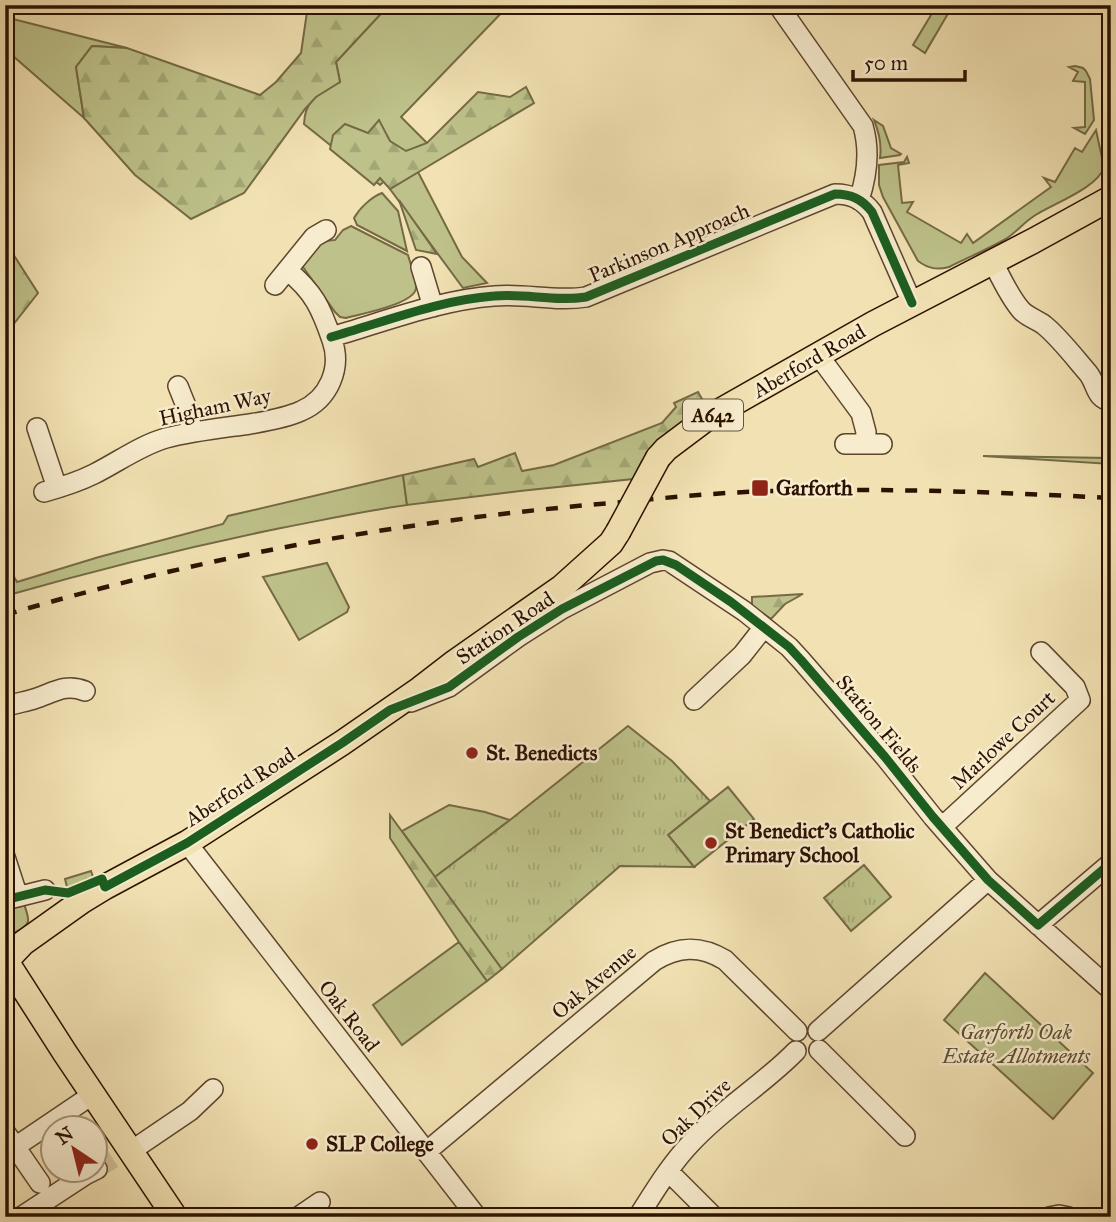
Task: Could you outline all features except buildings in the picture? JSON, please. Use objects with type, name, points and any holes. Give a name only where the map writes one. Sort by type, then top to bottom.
[{"type":"main road","name":"Aberford Road","points":[[5,961],[30,937],[82,901],[187,843],[390,710],[562,587],[611,543],[658,458],[706,419],[912,303],[1111,198]]},
{"type":"main road","points":[[5,961],[92,1094],[118,1156],[175,1217]]},
{"type":"street","points":[[778,5],[863,126],[867,149],[859,200],[872,212],[912,303]]},
{"type":"street","name":"Parkinson Approach","points":[[331,337],[433,307],[494,296],[566,299],[586,297],[824,197],[846,194],[859,200]]},
{"type":"street","name":"Higham Way","points":[[37,428],[51,490],[78,482],[163,439],[269,420],[309,407],[325,392],[334,373],[336,352],[310,291],[281,278],[314,237],[326,230]]},
{"type":"street","points":[[993,262],[1018,307],[1052,333],[1093,380],[1100,397],[1111,401]]},
{"type":"street","points":[[421,267],[433,307]]},
{"type":"street","points":[[819,356],[861,413],[866,432],[874,444],[845,444]]},
{"type":"street","points":[[178,386],[188,411],[192,432]]},
{"type":"street","name":"Station Road","points":[[390,710],[449,687],[562,608],[639,568],[663,560],[676,565]]},
{"type":"street","name":"Station Fields","points":[[676,565],[764,627],[802,660],[988,880],[1111,990]]},
{"type":"street","points":[[694,700],[742,655],[764,627]]},
{"type":"street","name":"Marlowe Court","points":[[942,827],[1080,700],[1075,687],[1041,652]]},
{"type":"street","points":[[5,707],[60,689],[77,688],[85,691]]},
{"type":"street","name":"Oak Road","points":[[187,843],[477,1217]]},
{"type":"street","points":[[5,857],[12,898],[45,890]]},
{"type":"street","points":[[1038,925],[1111,863]]},
{"type":"street","points":[[797,1041],[806,1055],[811,1055],[818,1041],[988,880]]},
{"type":"street","name":"Oak Avenue","points":[[426,1152],[654,961],[677,950],[702,949],[725,960],[797,1041]]},
{"type":"street","name":"Oak Drive","points":[[638,1217],[668,1171],[699,1135],[769,1077],[797,1041]]},
{"type":"street","points":[[818,1041],[905,1136]]},
{"type":"street","points":[[21,1217],[190,1111],[213,1089]]},
{"type":"street","points":[[38,1180],[10,1139],[92,1094]]},
{"type":"street","points":[[668,1171],[714,1217]]},
{"type":"street","points":[[298,1217],[320,1202]]},
{"type":"street","points":[[1049,1217],[1069,1217]]},
{"type":"green space","points":[[308,5],[389,5],[336,62],[340,82],[316,97],[305,109],[244,193],[191,219],[135,175],[84,118],[76,67],[92,46],[127,48],[260,95],[276,82],[301,53]]},
{"type":"green space","points":[[389,5],[509,5],[401,117],[427,143],[380,185],[304,124],[310,102],[340,82],[336,62]]},
{"type":"green space","points":[[937,5],[953,5],[925,53],[913,45]]},
{"type":"green space","points":[[5,17],[127,48],[92,46],[76,67],[84,118],[5,49]]},
{"type":"green space","points":[[1069,67],[1083,68],[1090,79],[1094,120],[1085,134],[1074,128],[1085,127],[1085,82],[1073,81],[1078,72]]},
{"type":"green space","points":[[526,87],[534,103],[390,189],[380,178],[374,185],[330,149],[333,135],[345,124],[368,133],[379,120],[390,141],[406,151],[427,143],[478,92],[510,97]]},
{"type":"green space","points":[[874,120],[883,126],[891,148],[900,155],[880,158],[880,138]]},
{"type":"green space","points":[[1096,130],[1104,167],[1093,182],[1034,216],[1004,240],[949,267],[933,268],[918,261],[879,185],[879,165],[904,162],[907,157],[909,163],[898,165],[902,203],[913,202],[907,212],[961,243],[967,234],[973,243],[1051,187],[1044,178],[1055,182],[1075,148],[1082,152]]},
{"type":"green space","points":[[418,172],[462,257],[487,283],[463,288],[390,189]]},
{"type":"green space","points":[[382,193],[398,211],[407,251],[357,225],[354,218],[359,211]]},
{"type":"green space","points":[[399,200],[437,254],[416,250]]},
{"type":"green space","points":[[351,226],[408,255],[416,288],[407,299],[346,318],[335,312],[303,267],[306,256],[313,248],[335,240],[343,230]]},
{"type":"green space","points":[[15,257],[38,293],[5,335],[5,274]]},
{"type":"green space","points":[[698,392],[706,406],[655,444],[633,479],[407,505],[403,475],[474,459],[478,467],[515,453],[522,471],[554,465],[662,423],[676,407],[674,403]]},
{"type":"green space","points":[[983,456],[1111,458],[1111,464]]},
{"type":"green space","points":[[403,475],[407,505],[211,543],[5,596],[5,561],[17,582],[223,524],[228,516]]},
{"type":"green space","points":[[327,563],[349,607],[347,612],[299,640],[263,577]]},
{"type":"green space","points":[[803,594],[785,604],[771,619],[752,606],[752,597]]},
{"type":"green space","points":[[628,726],[672,761],[710,801],[668,835],[694,867],[620,866],[502,969],[435,877]]},
{"type":"green space","points":[[728,787],[754,819],[694,867],[668,835]]},
{"type":"green space","points":[[449,805],[510,820],[435,877],[402,831]]},
{"type":"green space","points":[[390,815],[502,969],[487,981],[390,838]]},
{"type":"green space","points":[[864,865],[891,897],[851,931],[824,898]]},
{"type":"green space","points":[[91,871],[94,880],[73,889],[67,887],[65,879]]},
{"type":"green space","points":[[24,904],[27,924],[14,933],[5,931],[5,910]]},
{"type":"green space","points":[[459,942],[487,981],[402,1045],[373,1005]]},
{"type":"green space","name":"Garforth Oak Estate Allotments","points":[[985,973],[1093,1073],[1053,1119],[944,1020]]},
{"type":"tunnel","points":[[108,1162],[114,1158]]},
{"type":"railway","points":[[5,615],[157,574],[234,557],[388,529],[544,509],[774,491],[942,491],[1111,498]]},
{"type":"cycle path","points":[[331,337],[432,307],[473,298],[506,295],[563,299],[586,297],[835,194],[856,198],[872,212],[912,303]]},
{"type":"cycle path","points":[[5,900],[45,890],[68,893],[102,879],[105,887],[187,843],[390,710],[449,687],[562,609],[656,561],[663,560],[676,565],[731,602],[789,647],[988,880],[1038,925],[1111,863]]},
{"type":"place","name":"Garforth","points":[[760,488]]},
{"type":"place","name":"St. Benedicts","points":[[472,753]]},
{"type":"place","name":"St Benedict's Catholic Primary School","points":[[711,843]]},
{"type":"place","name":"SLP College","points":[[312,1144]]}]
